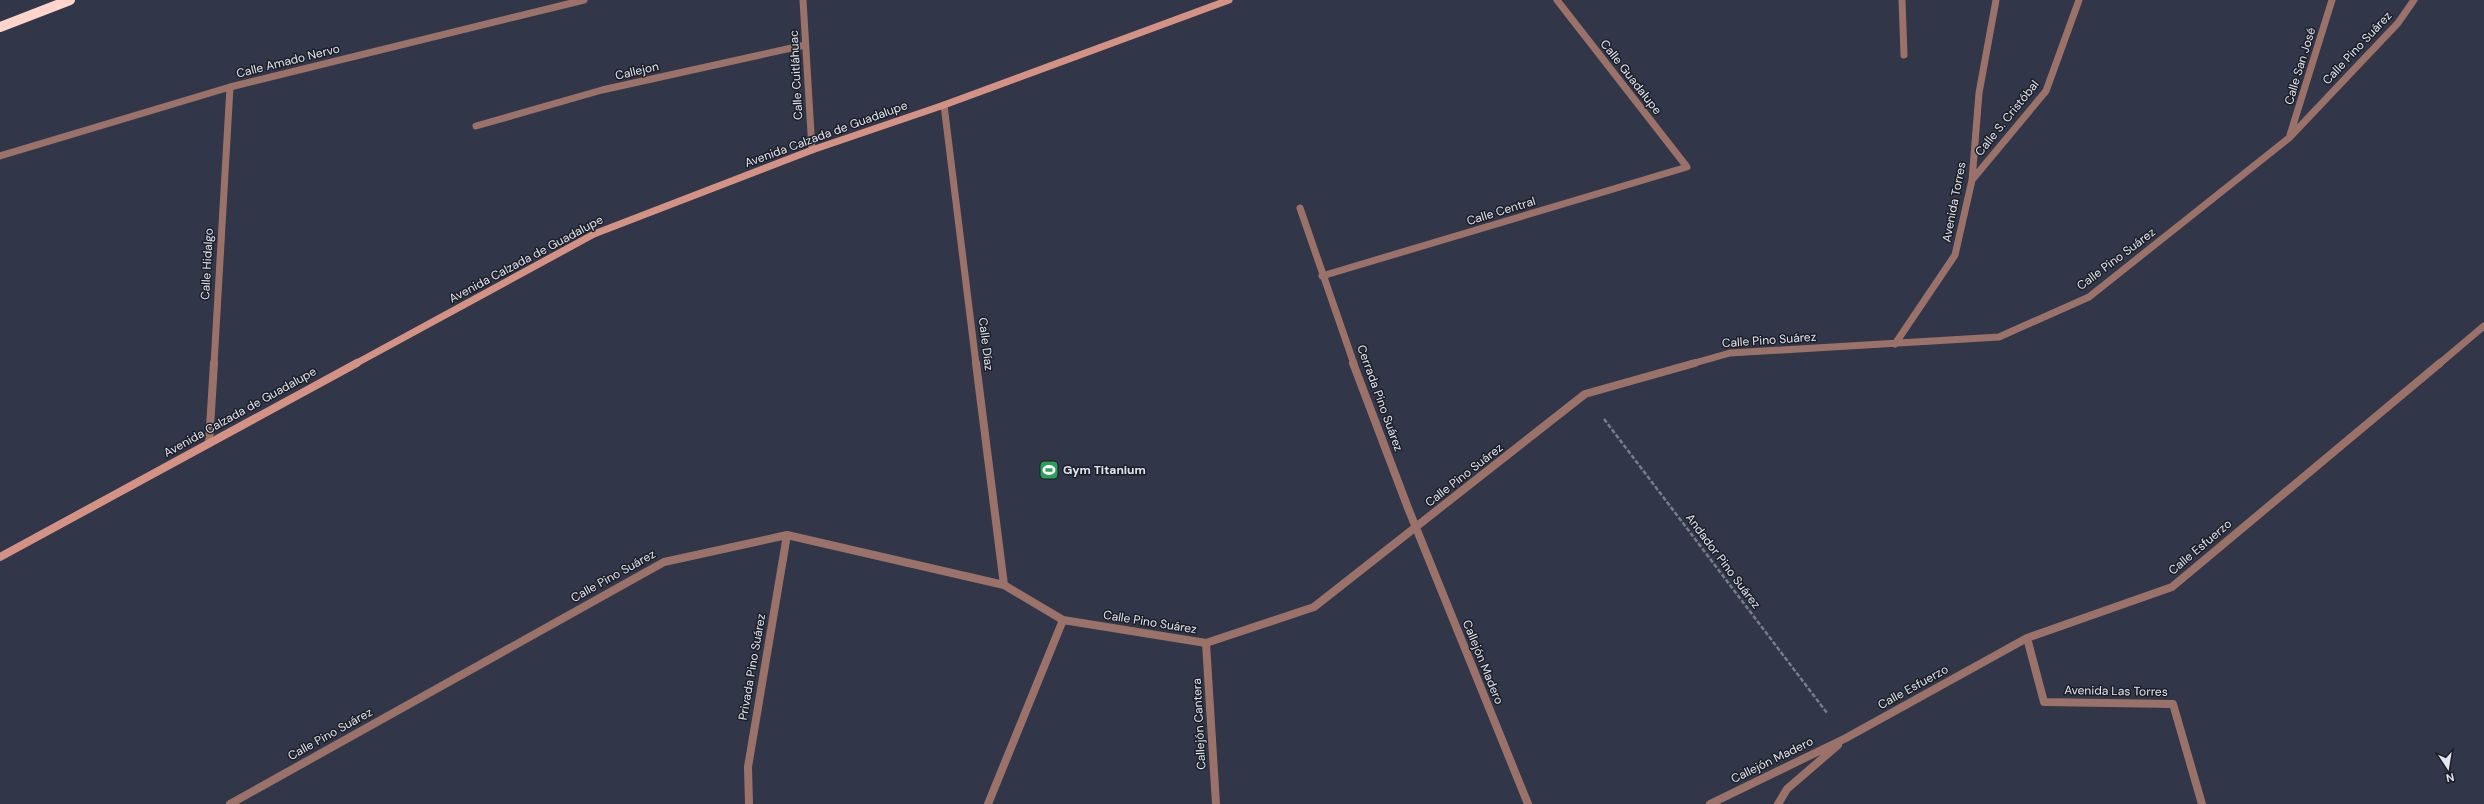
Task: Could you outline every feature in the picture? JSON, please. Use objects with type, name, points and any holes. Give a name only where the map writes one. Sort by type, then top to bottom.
[{"type":"highway","points":[[0,27],[70,0]]},
{"type":"street","name":"Calle Amado Nervo","points":[[0,156],[230,87],[584,0]]},
{"type":"street","name":"Calle Cuitláhuac","points":[[803,0],[812,150]]},
{"type":"street","name":"Avenida Calzada de Guadalupe","points":[[0,557],[594,234],[812,150],[944,105],[1229,0]]},
{"type":"street","name":"Calle Guadalupe","points":[[1557,0],[1687,167]]},
{"type":"street","points":[[1902,0],[1904,55]]},
{"type":"street","name":"Avenida Torres","points":[[1895,344],[1955,255],[1972,180],[1979,94],[1996,9],[1996,0]]},
{"type":"street","name":"Calle S. Cristóbal","points":[[1972,180],[2046,91],[2079,0]]},
{"type":"street","name":"Calle San José","points":[[2289,138],[2332,0]]},
{"type":"street","name":"Calle Pino Suárez","points":[[230,804],[664,562],[787,535],[1004,585],[1063,620],[1206,643],[1314,607],[1416,529],[1585,394],[1730,353],[1999,337],[2089,296],[2289,138],[2398,23],[2414,0]]},
{"type":"street","name":"Callejon","points":[[476,126],[602,90],[805,45]]},
{"type":"street","name":"Calle Hidalgo","points":[[209,443],[230,87]]},
{"type":"street","name":"Calle Díaz","points":[[944,105],[1004,585]]},
{"type":"street","name":"Calle Central","points":[[1322,276],[1687,167]]},
{"type":"street","points":[[1300,208],[1322,276]]},
{"type":"street","name":"Cerrada Pino Suárez","points":[[1322,276],[1416,529]]},
{"type":"street","name":"Calle Esfuerzo","points":[[1846,738],[2027,638],[2172,587],[2484,326]]},
{"type":"street","name":"Callejón Madero","points":[[1416,529],[1528,804]]},
{"type":"street","name":"Privada Pino Suárez","points":[[749,804],[748,767],[787,535]]},
{"type":"street","points":[[988,804],[1063,620]]},
{"type":"street","name":"Avenida Las Torres","points":[[2027,638],[2044,702],[2173,704],[2202,804]]},
{"type":"street","name":"Callejón Cantera","points":[[1206,643],[1216,804]]},
{"type":"street","points":[[1778,804],[1786,789],[1846,738]]},
{"type":"street","name":"Callejón Madero","points":[[1710,804],[1846,738]]},
{"type":"path","name":"Andador Pino Suárez","points":[[1585,394],[1846,738]]},
{"type":"place","name":"Gym Titanium","points":[[1049,470]]}]
